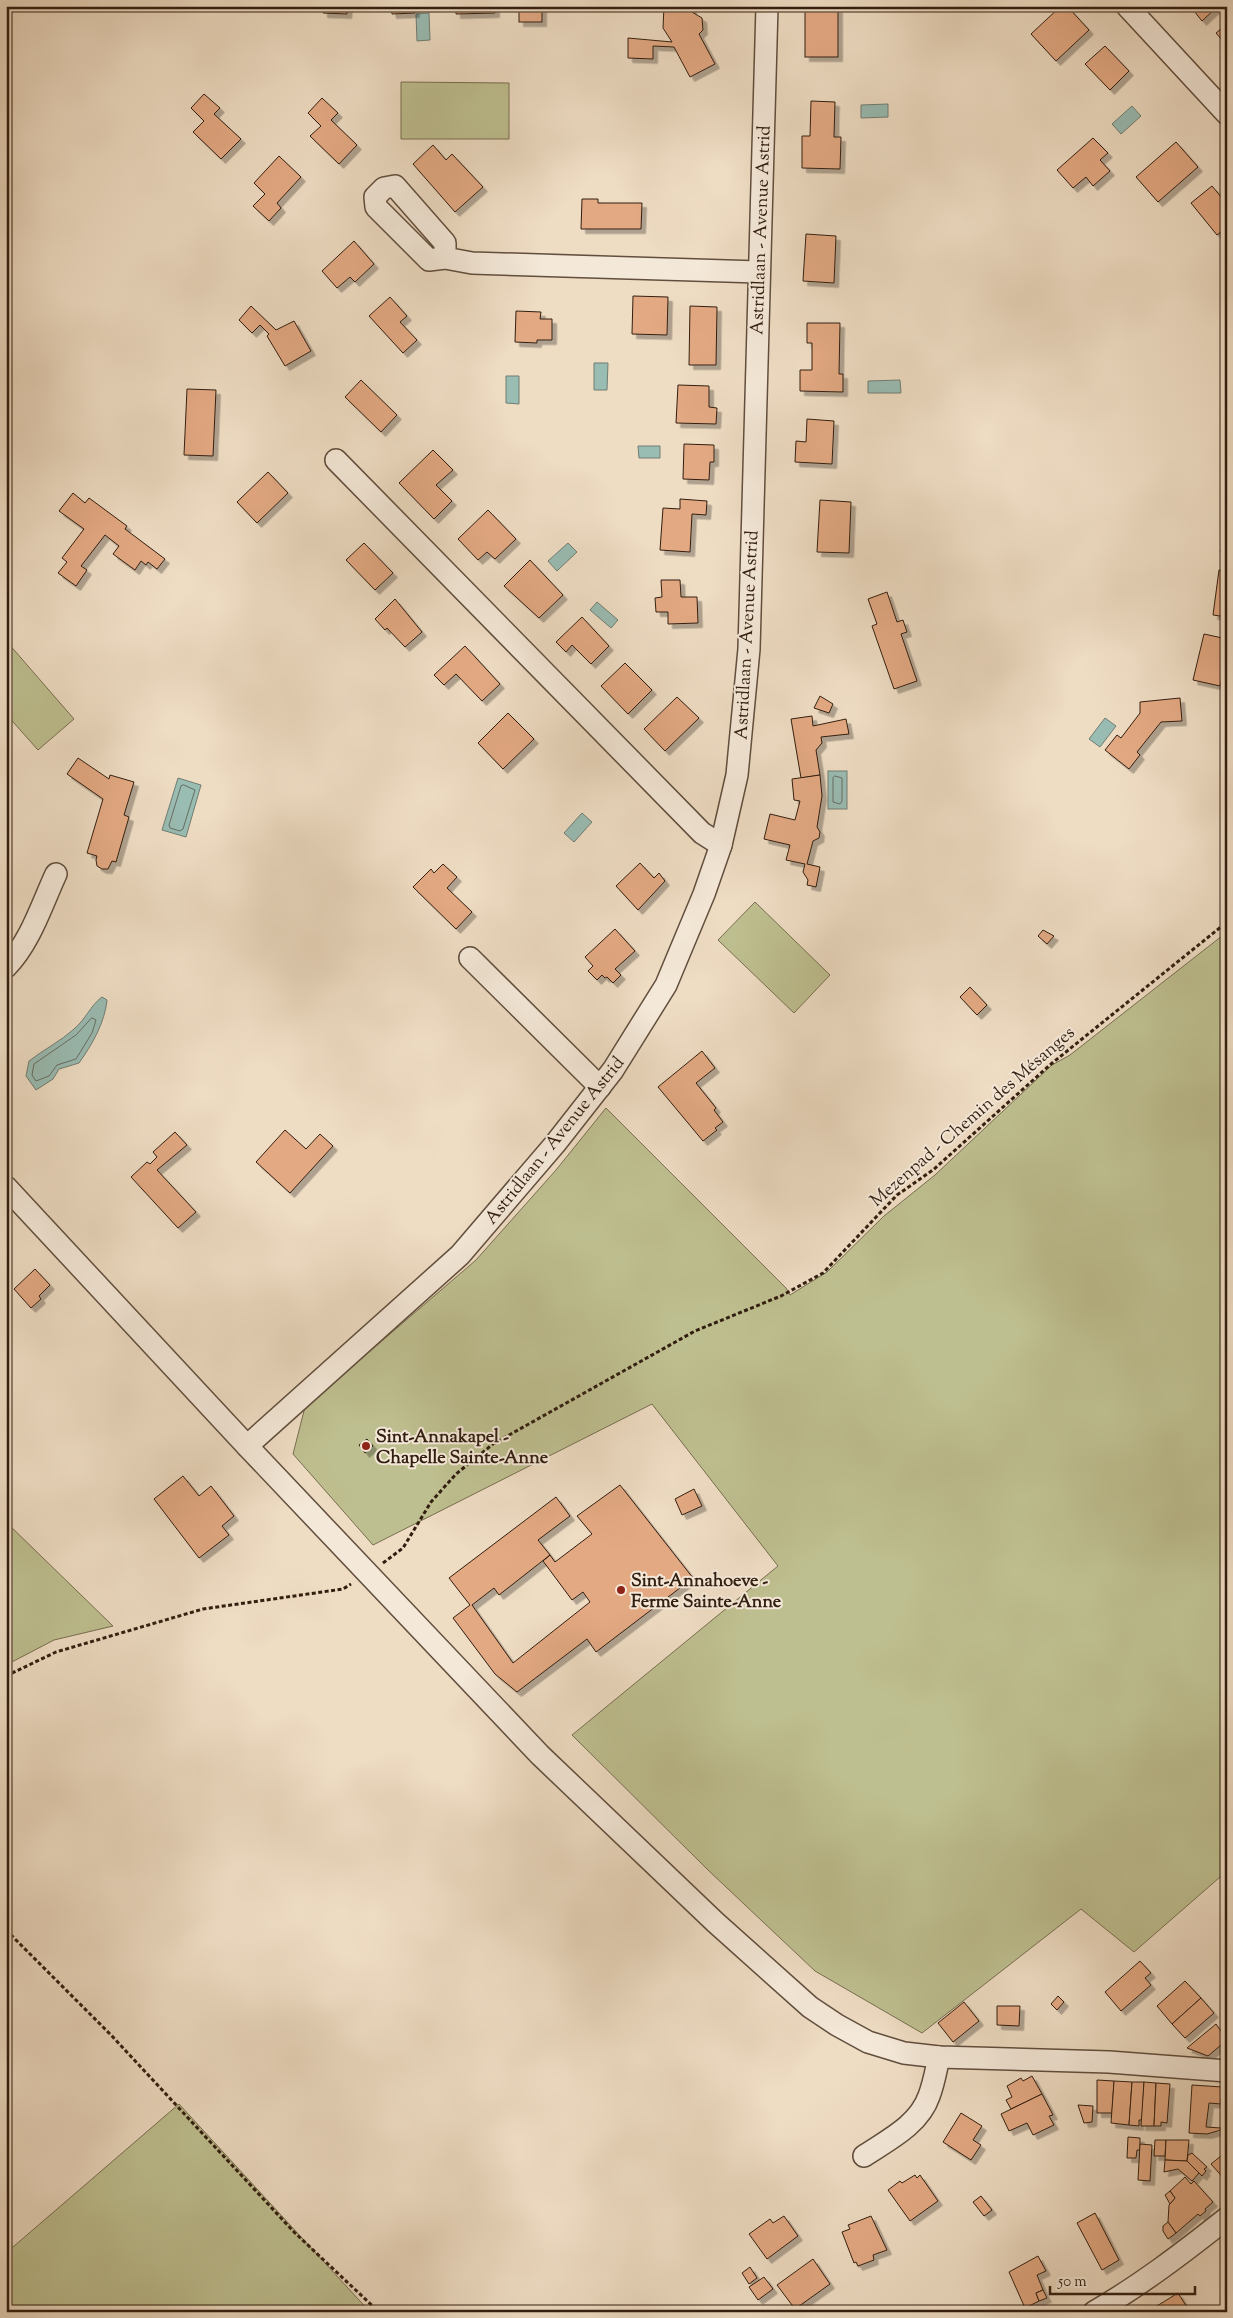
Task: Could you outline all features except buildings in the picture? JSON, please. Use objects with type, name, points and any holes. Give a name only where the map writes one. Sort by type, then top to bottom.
[{"type":"street","name":"Astridlaan - Avenue Astrid","points":[[247,1446],[460,1255],[555,1144],[613,1070],[666,985],[704,894],[721,845],[737,774],[749,649],[767,6]]},
{"type":"street","points":[[1127,6],[1227,114]]},
{"type":"street","points":[[445,258],[472,263],[759,272]]},
{"type":"street","points":[[336,460],[702,833],[721,845]]},
{"type":"street","points":[[6,967],[15,958],[56,874]]},
{"type":"street","points":[[470,958],[600,1088]]},
{"type":"street","points":[[6,1187],[247,1446],[540,1755],[715,1922],[810,2007],[868,2042],[904,2053],[939,2057],[1109,2062],[1227,2070]]},
{"type":"street","points":[[864,2156],[912,2123],[929,2096],[939,2057]]},
{"type":"street","points":[[1094,2312],[1141,2283],[1227,2218]]},
{"type":"path","name":"Mezenpad - Chemin des Mésanges","points":[[6,1676],[56,1652],[203,1609],[343,1589],[403,1548],[431,1502],[456,1474],[493,1444],[695,1331],[781,1296],[823,1273],[897,1195],[933,1170],[1050,1064],[1227,922]]},
{"type":"path","points":[[6,1930],[112,2036],[294,2232],[379,2312]]},
{"type":"green space","points":[[401,82],[509,83],[509,139],[401,139]]},
{"type":"green space","points":[[8,643],[74,719],[38,750],[6,714],[6,645]]},
{"type":"green space","points":[[755,902],[830,975],[794,1013],[718,940]]},
{"type":"green space","points":[[1227,932],[1227,1871],[1134,1952],[1081,1909],[922,2033],[815,1971],[709,1871],[572,1735],[778,1566],[652,1404],[373,1545],[293,1454],[305,1407],[476,1260],[556,1170],[606,1108],[786,1288],[790,1295],[827,1272],[884,1216],[935,1175],[1052,1065],[1070,1055]]},
{"type":"green space","points":[[6,1522],[113,1626],[54,1640],[6,1665]]},
{"type":"green space","points":[[179,2104],[370,2312],[6,2312],[6,2253]]},
{"type":"water","points":[[429,13],[430,40],[417,41],[416,14]]},
{"type":"water","points":[[888,104],[888,117],[861,118],[861,105]]},
{"type":"water","points":[[1132,106],[1141,116],[1121,134],[1112,124]]},
{"type":"water","points":[[594,363],[608,363],[607,390],[594,390]]},
{"type":"water","points":[[506,376],[519,376],[519,404],[506,403]]},
{"type":"water","points":[[900,380],[901,393],[868,393],[868,381]]},
{"type":"water","points":[[638,446],[660,446],[660,458],[639,458]]},
{"type":"water","points":[[568,543],[577,552],[557,571],[548,561]]},
{"type":"water","points":[[597,602],[618,620],[611,628],[590,610]]},
{"type":"water","points":[[1105,718],[1116,726],[1100,747],[1089,739]]},
{"type":"water","points":[[828,771],[847,771],[847,809],[828,809]]},
{"type":"water","points":[[178,778],[201,785],[186,837],[162,830]]},
{"type":"water","points":[[582,813],[592,822],[574,842],[564,833]]},
{"type":"water","points":[[102,997],[107,1000],[104,1017],[93,1041],[79,1063],[59,1069],[53,1079],[36,1090],[26,1076],[29,1061],[74,1029]]},
{"type":"place","name":"Sint-Annakapel - Chapelle Sainte-Anne","points":[[366,1446]]},
{"type":"place","name":"Sint-Annahoeve - Ferme Sainte-Anne","points":[[621,1590]]}]
